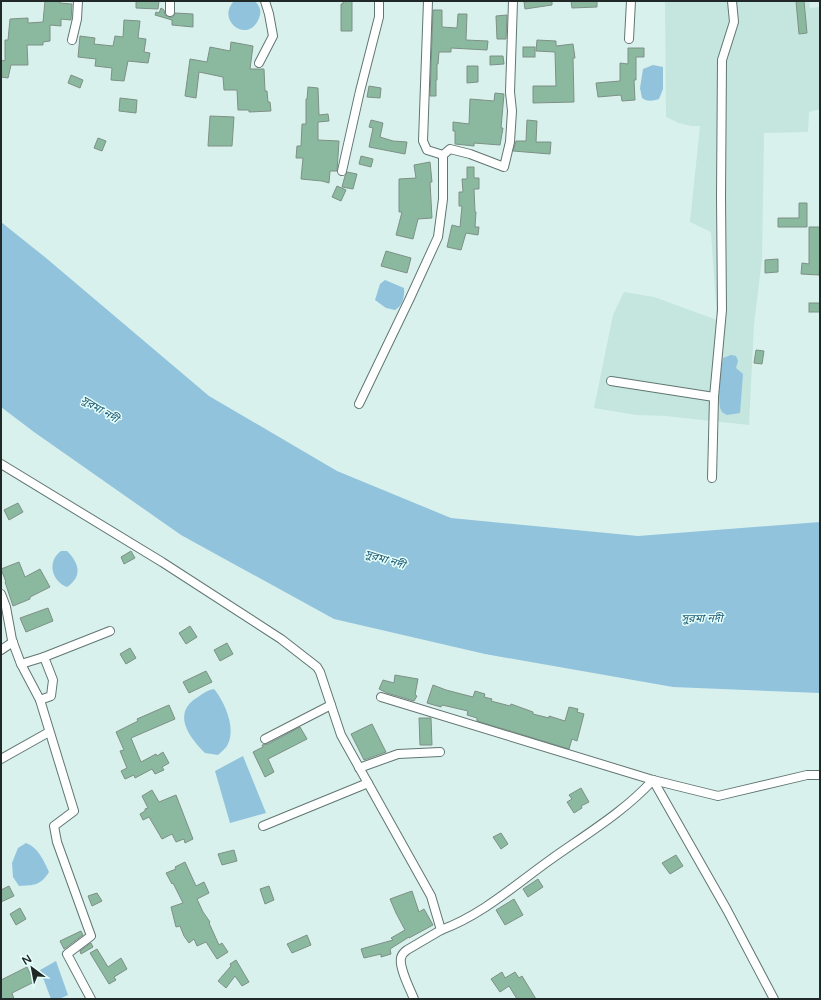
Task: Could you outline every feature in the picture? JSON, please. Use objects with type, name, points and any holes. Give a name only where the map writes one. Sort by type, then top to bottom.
[{"type":"street","points":[[72,40],[77,19],[78,1]]},
{"type":"street","points":[[170,1],[170,12]]},
{"type":"street","points":[[259,63],[273,36],[265,1]]},
{"type":"street","points":[[342,171],[360,91],[380,17],[379,1]]},
{"type":"street","points":[[428,1],[423,141],[427,150],[443,155]]},
{"type":"street","points":[[359,404],[438,236],[442,199],[443,155],[450,149],[470,154],[504,167],[510,142],[512,112],[510,92],[513,1]]},
{"type":"street","points":[[629,39],[631,1]]},
{"type":"street","points":[[712,478],[714,397],[722,310],[722,60],[734,22],[732,1]]},
{"type":"street","points":[[611,381],[714,397]]},
{"type":"street","points":[[1,464],[162,562],[281,639],[317,667],[341,736],[431,896],[441,930]]},
{"type":"street","points":[[1,596],[6,607],[13,642],[20,664],[40,700],[74,811],[54,826],[56,842],[90,936],[67,954],[91,999]]},
{"type":"street","points":[[20,664],[110,631]]},
{"type":"street","points":[[1,650],[13,642]]},
{"type":"street","points":[[40,700],[51,696],[53,680],[44,656]]},
{"type":"street","points":[[381,697],[653,780],[718,796],[807,775],[820,775]]},
{"type":"street","points":[[265,740],[331,705]]},
{"type":"street","points":[[1,759],[49,732]]},
{"type":"street","points":[[360,768],[398,754],[440,752]]},
{"type":"street","points":[[414,999],[403,971],[401,960],[403,954],[407,950],[441,930],[458,924],[496,901],[610,818],[642,792],[653,780]]},
{"type":"street","points":[[653,780],[728,910],[774,999]]},
{"type":"street","points":[[263,826],[368,783]]},
{"type":"shaded area","points":[[665,1],[809,1],[810,8],[820,7],[820,109],[809,112],[808,132],[764,133],[762,259],[754,324],[749,425],[666,416],[636,415],[594,408],[613,315],[624,292],[654,297],[717,320],[711,232],[690,222],[700,126],[691,126],[679,123],[666,117]]},
{"type":"water","points":[[234,1],[255,1],[260,9],[259,18],[254,26],[248,30],[242,30],[236,27],[228,16],[229,9]]},
{"type":"water","points":[[653,65],[663,67],[663,89],[659,99],[648,101],[642,98],[640,88],[643,69]]},
{"type":"water","name":"সুরমা নদী","points":[[1,222],[46,258],[209,396],[337,471],[451,518],[638,536],[820,522],[820,693],[673,687],[485,654],[334,619],[181,535],[34,432],[1,407]]},
{"type":"water","points":[[385,280],[404,288],[404,295],[400,306],[395,310],[386,308],[375,300],[380,284]]},
{"type":"water","points":[[731,355],[736,356],[738,361],[736,368],[743,374],[740,413],[727,415],[722,412],[719,402],[721,370],[723,358]]},
{"type":"water","points":[[61,551],[67,551],[74,560],[78,569],[72,583],[67,587],[57,580],[54,576],[53,570],[54,560]]},
{"type":"water","points":[[214,689],[226,709],[231,732],[227,746],[218,755],[205,753],[199,747],[193,740],[185,725],[184,718],[185,710],[190,703],[204,693]]},
{"type":"water","points":[[243,756],[266,813],[230,823],[215,771]]},
{"type":"water","points":[[26,843],[37,851],[43,859],[49,872],[43,880],[36,884],[19,886],[13,877],[12,863],[18,848]]},
{"type":"water","points":[[56,961],[68,995],[59,999],[51,999],[40,970]]},
{"type":"building","points":[[45,1],[60,1],[60,3],[72,4],[71,20],[61,19],[61,26],[50,25],[50,41],[43,42],[43,45],[27,45],[28,65],[11,65],[8,78],[1,77],[1,60],[5,61],[5,40],[8,40],[10,19],[28,18],[28,23],[43,22]]},
{"type":"building","points":[[136,1],[159,1],[158,9],[136,8]]},
{"type":"building","points":[[343,1],[352,1],[352,31],[341,31],[341,4],[343,4]]},
{"type":"building","points":[[552,1],[552,5],[525,9],[524,2]]},
{"type":"building","points":[[571,1],[597,1],[597,7],[572,8]]},
{"type":"building","points":[[796,1],[804,1],[807,33],[799,34]]},
{"type":"building","points":[[161,8],[164,10],[165,15],[170,17],[173,17],[175,13],[193,14],[193,27],[172,25],[172,20],[155,15],[156,12],[159,13]]},
{"type":"building","points":[[433,10],[442,10],[442,27],[457,28],[458,14],[467,14],[466,40],[488,41],[487,50],[451,48],[451,52],[439,52],[436,96],[430,96]]},
{"type":"building","points":[[507,15],[506,39],[497,39],[496,16]]},
{"type":"building","points":[[124,20],[140,21],[138,38],[146,39],[144,52],[150,53],[148,63],[128,61],[124,81],[111,80],[112,68],[95,66],[96,59],[78,57],[80,36],[95,38],[94,44],[113,46],[115,36],[123,37]]},
{"type":"building","points":[[537,40],[556,41],[556,46],[573,44],[575,58],[573,58],[574,102],[533,103],[533,86],[556,86],[555,52],[536,51]]},
{"type":"building","points":[[231,42],[253,46],[250,69],[264,69],[265,91],[267,91],[271,111],[249,112],[249,110],[238,110],[237,90],[224,90],[223,77],[199,72],[196,98],[185,96],[190,59],[207,62],[210,47],[230,51]]},
{"type":"building","points":[[523,47],[535,47],[535,57],[523,57]]},
{"type":"building","points":[[628,48],[644,48],[644,57],[636,57],[636,80],[634,80],[635,100],[622,101],[621,95],[598,97],[596,83],[620,81],[620,63],[628,64]]},
{"type":"building","points":[[490,56],[503,56],[504,64],[490,65]]},
{"type":"building","points":[[467,66],[478,66],[478,82],[467,83]]},
{"type":"building","points":[[71,75],[83,80],[80,88],[68,83]]},
{"type":"building","points":[[369,86],[381,88],[380,98],[367,97]]},
{"type":"building","points":[[308,87],[318,88],[319,115],[328,114],[329,121],[318,122],[318,140],[339,141],[337,171],[330,171],[329,183],[301,179],[303,158],[296,158],[297,146],[301,146],[302,124],[306,124],[306,99]]},
{"type":"building","points":[[495,93],[504,94],[501,128],[503,128],[500,145],[474,143],[474,146],[455,144],[453,122],[469,124],[470,99],[494,101]]},
{"type":"building","points":[[120,98],[137,100],[136,113],[119,111]]},
{"type":"building","points":[[210,116],[234,117],[232,146],[208,146]]},
{"type":"building","points":[[371,120],[383,123],[380,137],[393,141],[407,142],[405,154],[369,147],[373,128],[369,127]]},
{"type":"building","points":[[527,120],[537,121],[536,142],[551,142],[550,154],[513,151],[516,141],[526,141]]},
{"type":"building","points":[[98,138],[106,141],[102,151],[94,148]]},
{"type":"building","points":[[361,156],[373,159],[371,167],[359,164]]},
{"type":"building","points":[[430,162],[432,182],[430,182],[432,218],[418,219],[413,239],[396,235],[402,212],[399,212],[399,179],[416,178],[414,165]]},
{"type":"building","points":[[467,167],[474,167],[474,178],[479,178],[479,189],[474,189],[476,212],[475,227],[479,227],[478,235],[466,233],[461,250],[447,247],[452,225],[460,227],[462,206],[459,206],[459,192],[463,192],[462,179],[467,179]]},
{"type":"building","points":[[347,172],[357,174],[353,189],[342,187]]},
{"type":"building","points":[[337,186],[346,190],[341,201],[332,197]]},
{"type":"building","points":[[799,203],[807,203],[807,227],[778,227],[778,218],[799,218]]},
{"type":"building","points":[[809,227],[820,227],[819,275],[801,274],[802,263],[809,264]]},
{"type":"building","points":[[386,251],[411,258],[407,273],[381,266]]},
{"type":"building","points":[[778,259],[778,272],[765,273],[765,260]]},
{"type":"building","points":[[809,303],[820,303],[820,312],[809,312]]},
{"type":"building","points":[[756,350],[764,351],[762,364],[754,363]]},
{"type":"building","points":[[18,503],[23,512],[9,520],[4,510]]},
{"type":"building","points":[[131,551],[135,558],[124,564],[121,557]]},
{"type":"building","points":[[19,562],[25,577],[40,569],[50,587],[30,597],[30,599],[13,606],[1,569]]},
{"type":"building","points":[[48,608],[53,621],[26,632],[20,618]]},
{"type":"building","points":[[190,626],[197,637],[186,644],[179,633]]},
{"type":"building","points":[[227,643],[233,654],[220,661],[214,650]]},
{"type":"building","points":[[130,648],[136,658],[126,664],[120,654]]},
{"type":"building","points":[[206,671],[212,682],[189,693],[183,682]]},
{"type":"building","points":[[395,675],[418,679],[415,695],[417,696],[414,701],[379,689],[383,680],[394,683]]},
{"type":"building","points":[[433,685],[473,697],[475,691],[485,694],[484,697],[492,699],[491,701],[510,706],[511,704],[533,712],[533,714],[549,718],[549,716],[565,721],[569,707],[578,709],[577,712],[584,714],[577,741],[572,739],[569,749],[477,721],[477,718],[467,715],[468,711],[442,705],[441,707],[427,703]]},
{"type":"building","points":[[169,705],[175,719],[131,738],[141,762],[163,752],[169,763],[162,767],[164,770],[155,774],[152,769],[135,778],[134,775],[125,779],[121,771],[127,768],[120,751],[124,750],[116,732],[138,721],[137,719]]},
{"type":"building","points":[[419,718],[431,718],[432,745],[420,745]]},
{"type":"building","points":[[372,724],[386,752],[364,760],[351,734]]},
{"type":"building","points":[[300,727],[307,739],[268,759],[274,772],[265,777],[253,752],[263,747],[262,745],[268,744]]},
{"type":"building","points":[[581,788],[589,802],[581,806],[582,808],[574,813],[567,802],[572,799],[569,795]]},
{"type":"building","points":[[152,790],[159,802],[176,795],[193,839],[185,843],[184,839],[176,842],[172,834],[162,839],[149,817],[143,820],[140,814],[148,808],[142,796]]},
{"type":"building","points":[[501,833],[508,844],[501,849],[493,837]]},
{"type":"building","points":[[234,850],[237,861],[222,865],[218,854]]},
{"type":"building","points":[[676,855],[683,866],[670,874],[662,863]]},
{"type":"building","points":[[185,862],[196,886],[204,882],[209,893],[197,899],[210,922],[209,923],[219,945],[222,943],[228,952],[217,959],[206,942],[197,946],[194,939],[189,943],[180,926],[176,927],[171,907],[183,903],[166,873],[176,869],[175,867]]},
{"type":"building","points":[[538,879],[543,887],[528,897],[523,889]]},
{"type":"building","points":[[9,886],[14,896],[1,902],[1,890]]},
{"type":"building","points":[[269,886],[274,900],[265,904],[260,889]]},
{"type":"building","points":[[412,891],[419,912],[424,909],[433,925],[409,937],[390,949],[391,954],[381,957],[381,954],[364,958],[361,949],[393,940],[391,938],[405,930],[390,899]]},
{"type":"building","points":[[97,893],[102,901],[92,906],[88,896]]},
{"type":"building","points":[[514,899],[523,915],[505,925],[496,910]]},
{"type":"building","points":[[20,908],[26,919],[16,925],[10,914]]},
{"type":"building","points":[[81,931],[83,935],[64,949],[60,941]]},
{"type":"building","points":[[307,935],[311,945],[292,953],[287,944]]},
{"type":"building","points":[[91,943],[93,947],[81,954],[80,951]]},
{"type":"building","points":[[97,949],[108,967],[121,958],[127,969],[114,977],[116,980],[109,984],[90,953]]},
{"type":"building","points":[[236,960],[249,982],[242,986],[235,976],[226,988],[218,981],[231,966],[230,964]]},
{"type":"building","points":[[27,967],[34,982],[12,993],[14,999],[1,999],[1,980]]},
{"type":"building","points":[[502,972],[505,978],[515,972],[519,978],[522,976],[536,999],[517,999],[509,986],[500,992],[491,979]]}]
